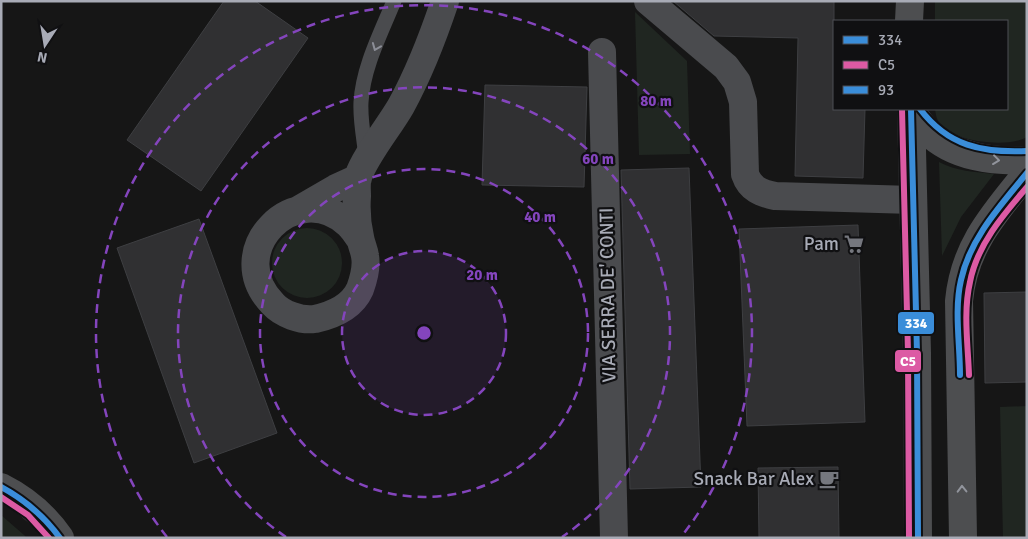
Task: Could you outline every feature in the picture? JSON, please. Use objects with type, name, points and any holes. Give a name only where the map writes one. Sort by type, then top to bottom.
[{"type":"main road","points":[[909,20],[910,1]]},
{"type":"main road","points":[[911,110],[917,353],[918,538]]},
{"type":"main road","points":[[911,110],[927,132],[953,148],[967,154],[994,160],[1027,160]]},
{"type":"main road","points":[[963,538],[959,310],[961,280],[966,263],[986,226],[1027,173]]},
{"type":"main road","points":[[1,487],[28,504],[60,538]]},
{"type":"street","points":[[362,170],[336,188],[298,210],[281,217],[268,229],[258,244],[255,261],[257,279],[264,296],[277,308],[293,317],[311,320],[329,316],[346,307],[358,293],[365,275],[365,257],[360,239],[356,206],[362,170],[405,97],[425,56],[445,1]]},
{"type":"street","points":[[648,1],[726,67],[737,82],[743,102],[745,174],[746,180],[754,189],[775,196],[913,200]]},
{"type":"street","name":"VIA SERRA DE' CONTI","points":[[602,52],[614,538]]},
{"type":"street","points":[[298,210],[316,209],[333,214],[348,224],[360,239]]},
{"type":"lane","points":[[362,170],[361,102],[372,57],[394,1]]},
{"type":"shaded area","points":[[935,1],[1027,1],[1027,137],[996,143],[971,140],[950,132],[939,123],[935,110],[1008,110],[1008,20],[935,20]]},
{"type":"shaded area","points":[[635,12],[687,61],[690,154],[639,155]]},
{"type":"shaded area","points":[[939,162],[959,169],[994,174],[961,217],[942,256]]},
{"type":"shaded area","points":[[300,228],[314,228],[327,233],[337,243],[342,256],[342,270],[337,283],[327,293],[314,298],[300,298],[287,293],[277,283],[272,270],[272,256],[277,243],[287,233]]},
{"type":"shaded area","points":[[1027,406],[1027,538],[1003,538],[1000,407]]},
{"type":"shaded area","points":[[1,515],[24,535],[27,538],[1,538]]},
{"type":"building","points":[[224,1],[255,1],[308,38],[201,191],[127,140]]},
{"type":"building","points":[[673,1],[834,1],[833,110],[865,110],[863,178],[795,176],[798,38],[714,36]]},
{"type":"building","points":[[485,85],[587,87],[584,187],[482,185]]},
{"type":"building","points":[[689,168],[701,487],[630,489],[621,170]]},
{"type":"building","points":[[199,219],[277,433],[194,463],[117,248]]},
{"type":"building","points":[[858,225],[865,422],[747,426],[739,229]]},
{"type":"building","points":[[1027,292],[1027,382],[985,383],[984,293]]},
{"type":"building","points":[[838,467],[839,538],[759,538],[758,468]]},
{"type":"transit line","name":"C5","points":[[902,110],[908,353],[909,538]]},
{"type":"transit line","name":"334","points":[[911,110],[917,353],[918,538]]},
{"type":"transit line","name":"93","points":[[921,110],[942,131],[967,145],[995,150],[1027,151]]},
{"type":"transit line","name":"334","points":[[960,375],[958,303],[965,265],[979,236],[1027,173]]},
{"type":"transit line","name":"C5","points":[[969,375],[966,328],[968,293],[973,268],[992,231],[1027,187]]},
{"type":"transit line","name":"334","points":[[1,487],[34,509],[60,538]]},
{"type":"transit line","name":"C5","points":[[1,497],[28,515],[49,538]]},
{"type":"place","name":"Pam","points":[[854,244]]},
{"type":"place","name":"Snack Bar Alex","points":[[829,479]]}]
